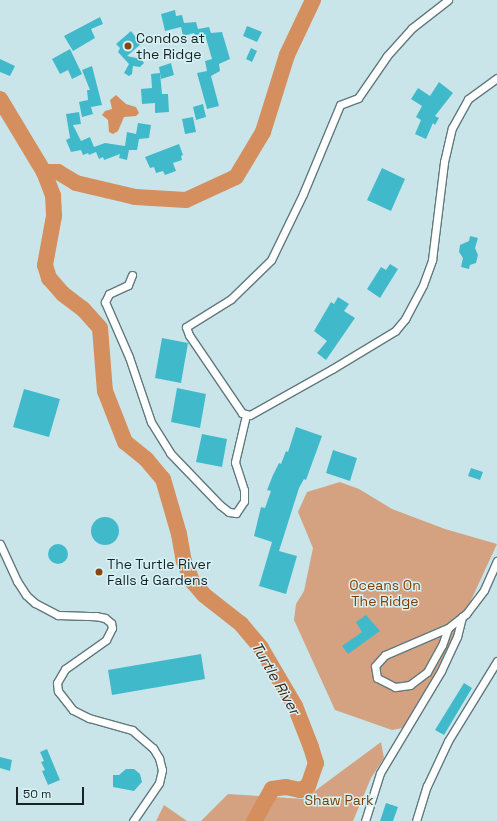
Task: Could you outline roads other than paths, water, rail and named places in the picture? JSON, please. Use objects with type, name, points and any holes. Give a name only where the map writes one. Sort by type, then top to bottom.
[{"type":"street","points":[[246,415],[238,408],[189,335],[186,327],[231,299],[271,260],[303,194],[340,105],[358,98],[386,56],[412,28],[448,0]]},
{"type":"street","points":[[246,415],[250,415],[380,341],[395,331],[405,319],[423,285],[432,260],[444,162],[452,128],[468,99],[497,78]]},
{"type":"street","points":[[132,275],[128,285],[109,294],[105,302],[129,358],[151,422],[170,453],[220,505],[229,512],[236,513],[242,508],[244,490],[236,457],[246,415]]},
{"type":"street","points":[[0,544],[17,581],[26,595],[35,603],[58,615],[96,616],[105,618],[111,623],[112,628],[106,640],[65,669],[57,683],[61,695],[73,710],[89,718],[132,730],[153,748],[159,758],[162,770],[159,783],[151,798],[133,821]]},
{"type":"street","points":[[448,628],[442,646],[427,672],[410,685],[395,688],[377,678],[375,666],[385,655],[448,628],[462,616],[484,590],[497,561]]},
{"type":"street","points":[[365,821],[380,773],[441,671],[457,637],[462,616]]},
{"type":"street","points":[[416,821],[426,786],[448,741],[497,661]]},
{"type":"waterway","points":[[44,172],[58,172],[76,183],[135,197],[186,200],[236,177],[263,132],[287,55],[313,0]]},
{"type":"waterway","name":"Turtle River","points":[[0,99],[44,172],[53,195],[54,216],[45,265],[49,278],[63,294],[83,309],[100,328],[105,391],[125,442],[146,459],[163,479],[179,534],[184,561],[192,581],[204,595],[241,624],[261,648],[295,706],[311,747],[316,763],[308,786],[300,790],[286,787],[272,789],[254,821]]},
{"type":"place","name":"Condos at the Ridge","points":[[128,46]]},
{"type":"place","name":"The Turtle River Falls & Gardens","points":[[99,572]]},
{"type":"park label","name":"Oceans On The Ridge","points":[[385,594]]},
{"type":"park label","name":"Shaw Park","points":[[339,800]]}]
